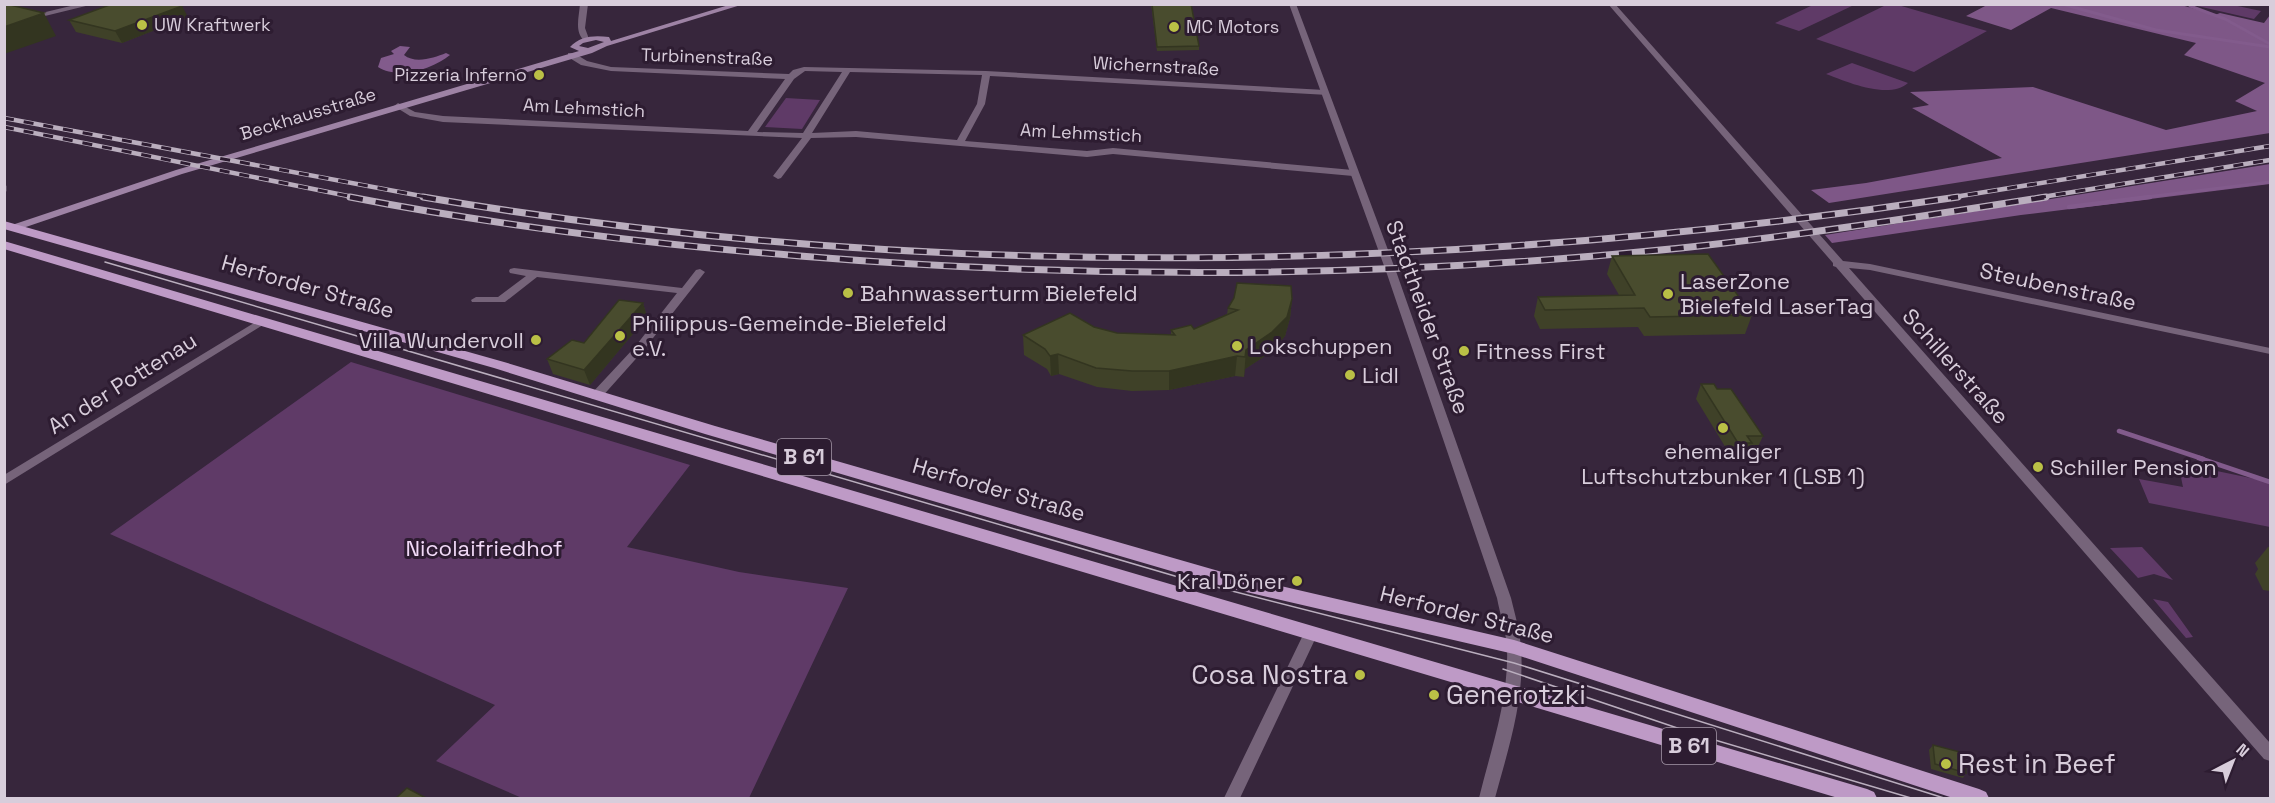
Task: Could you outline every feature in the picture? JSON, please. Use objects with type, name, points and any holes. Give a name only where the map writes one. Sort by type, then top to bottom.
[{"type":"main road","points":[[607,42],[728,4]]},
{"type":"main road","points":[[573,52],[576,43],[585,39],[607,42],[741,4]]},
{"type":"main road","name":"Beckhausstraße","points":[[7,226],[123,193],[151,181],[573,52],[599,49],[607,42]]},
{"type":"main road","name":"Herforder Straße","points":[[7,226],[488,362],[596,396],[1229,581],[1514,647],[1979,798]]},
{"type":"main road","name":"Herforder Straße","points":[[4,245],[1867,798]]},
{"type":"street","points":[[4,24],[91,4]]},
{"type":"street","points":[[584,4],[581,28],[585,39]]},
{"type":"street","name":"Stadtheider Straße","points":[[1292,4],[1392,274],[1504,598],[1514,647],[1511,693],[1487,798]]},
{"type":"street","name":"Schillerstraße","points":[[1611,4],[1837,264],[2271,754]]},
{"type":"street","name":"Turbinenstraße","points":[[573,52],[592,66],[612,69],[791,77],[804,69],[986,73]]},
{"type":"street","points":[[778,176],[808,136],[808,130],[847,70]]},
{"type":"street","points":[[960,142],[981,104],[986,73]]},
{"type":"street","name":"Wichernstraße","points":[[986,73],[1325,93]]},
{"type":"street","points":[[751,134],[791,77]]},
{"type":"street","name":"Am Lehmstich","points":[[398,106],[413,114],[443,119],[751,134],[808,136],[856,134],[1087,154],[1113,152],[1353,173]]},
{"type":"street","name":"Steubenstraße","points":[[1837,264],[1870,267],[2271,351]]},
{"type":"street","points":[[514,272],[684,291]]},
{"type":"street","points":[[596,396],[638,350],[700,272]]},
{"type":"street","points":[[476,300],[495,301],[506,298],[534,274]]},
{"type":"street","name":"An der Pottenau","points":[[4,481],[262,321]]},
{"type":"street","points":[[1232,798],[1311,633]]},
{"type":"green space","points":[[1815,4],[1854,5],[1799,31],[1775,23]]},
{"type":"green space","points":[[1886,5],[1898,5],[1987,31],[1914,72],[1816,39]]},
{"type":"green space","points":[[2193,5],[2233,5],[2261,11],[2254,19]]},
{"type":"green space","points":[[1852,63],[1908,83],[1900,88],[1879,90],[1856,85],[1826,74]]},
{"type":"green space","points":[[786,98],[820,100],[802,129],[765,127]]},
{"type":"green space","name":"Nicolaifriedhof","points":[[351,362],[690,465],[627,547],[739,572],[848,588],[749,798],[522,798],[436,761],[495,705],[110,534]]},
{"type":"green space","points":[[2178,463],[2270,482],[2270,527],[2149,503],[2139,479],[2183,487]]},
{"type":"green space","points":[[2142,547],[2173,580],[2154,574],[2138,578],[2110,548]]},
{"type":"green space","points":[[2153,599],[2168,602],[2193,637],[2186,638]]},
{"type":"shaded area","points":[[2178,4],[2215,15],[2220,13],[2264,23],[2270,15],[2270,133],[1829,203],[1811,190],[1866,183],[2002,158],[1912,108],[1929,105],[1910,92],[2033,87],[2166,130],[2257,111],[2235,101],[2265,83],[2184,55],[2196,43],[2051,8],[2011,30],[1966,16],[1987,5]]},
{"type":"shaded area","points":[[400,46],[410,47],[404,55],[419,60],[446,53],[450,55],[435,65],[406,73],[386,71],[378,67],[381,58],[394,54],[391,51]]},
{"type":"shaded area","points":[[2270,164],[2270,184],[2021,215],[1832,243],[1825,235]]},
{"type":"building","points":[[112,4],[177,4],[182,6],[115,31],[69,20]]},
{"type":"building","name":"MC Motors","points":[[1152,4],[1191,4],[1199,46],[1157,47]]},
{"type":"building","points":[[4,5],[44,13],[4,27]]},
{"type":"building","points":[[1708,254],[1752,315],[1650,317],[1644,308],[1545,310],[1538,297],[1635,295],[1612,256]]},
{"type":"building","points":[[1237,283],[1291,286],[1292,299],[1287,317],[1272,332],[1246,350],[1245,357],[1237,356],[1169,371],[1096,368],[1058,354],[1050,356],[1045,349],[1023,335],[1070,313],[1094,327],[1117,333],[1175,335],[1171,330],[1191,325],[1194,329],[1238,310],[1228,308],[1234,298]]},
{"type":"building","points":[[619,300],[643,303],[584,370],[547,359],[572,340],[584,343]]},
{"type":"building","points":[[1701,384],[1714,384],[1717,389],[1731,389],[1763,436],[1747,436],[1752,443],[1738,443]]},
{"type":"building","points":[[1933,745],[1964,753],[1966,773],[1935,764]]},
{"type":"building","points":[[407,788],[426,798],[396,798]]},
{"type":"waterway","points":[[2062,4],[2156,30],[2270,47]]},
{"type":"waterway","points":[[2190,6],[2225,19],[2270,44]]},
{"type":"waterway","points":[[2138,198],[2270,182]]},
{"type":"waterway","points":[[2069,207],[2150,197]]},
{"type":"waterway","points":[[2119,431],[2203,459]]},
{"type":"waterway","points":[[2199,458],[2270,482]]},
{"type":"tram line","points":[[105,262],[1185,579],[1514,663],[1944,798]]},
{"type":"tram line","points":[[1503,669],[1698,735],[1911,798]]},
{"type":"railway","points":[[4,118],[432,198]]},
{"type":"railway","points":[[4,127],[358,198]]},
{"type":"railway","points":[[1948,198],[2270,146]]},
{"type":"railway","points":[[2036,198],[2270,160]]},
{"type":"railway","points":[[4,186],[4,191]]},
{"type":"railway","points":[[350,197],[462,217],[687,246],[910,264],[1130,272],[1351,270],[1571,258],[1727,243],[2046,197]]},
{"type":"railway","points":[[423,197],[613,225],[804,244],[997,255],[1190,258],[1383,253],[1576,241],[1768,222],[1958,197]]},
{"type":"place","name":"UW Kraftwerk","points":[[142,25]]},
{"type":"place","name":"MC Motors","points":[[1174,27]]},
{"type":"place","name":"Pizzeria Inferno","points":[[539,75]]},
{"type":"place","name":"Bahnwasserturm Bielefeld","points":[[848,293]]},
{"type":"place","name":"LaserZone Bielefeld LaserTag","points":[[1668,294]]},
{"type":"place","name":"Philippus-Gemeinde-Bielefeld e.V.","points":[[620,336]]},
{"type":"place","name":"Villa Wundervoll","points":[[536,340]]},
{"type":"place","name":"Lokschuppen","points":[[1237,346]]},
{"type":"place","name":"Fitness First","points":[[1464,351]]},
{"type":"place","name":"Lidl","points":[[1350,375]]},
{"type":"place","name":"ehemaliger Luftschutzbunker 1 (LSB 1)","points":[[1723,428]]},
{"type":"place","name":"Schiller Pension","points":[[2038,467]]},
{"type":"place","name":"Kral Döner","points":[[1297,581]]},
{"type":"place","name":"Cosa Nostra","points":[[1360,675]]},
{"type":"place","name":"Generotzki","points":[[1434,695]]},
{"type":"place","name":"Rest in Beef","points":[[1946,764]]}]
